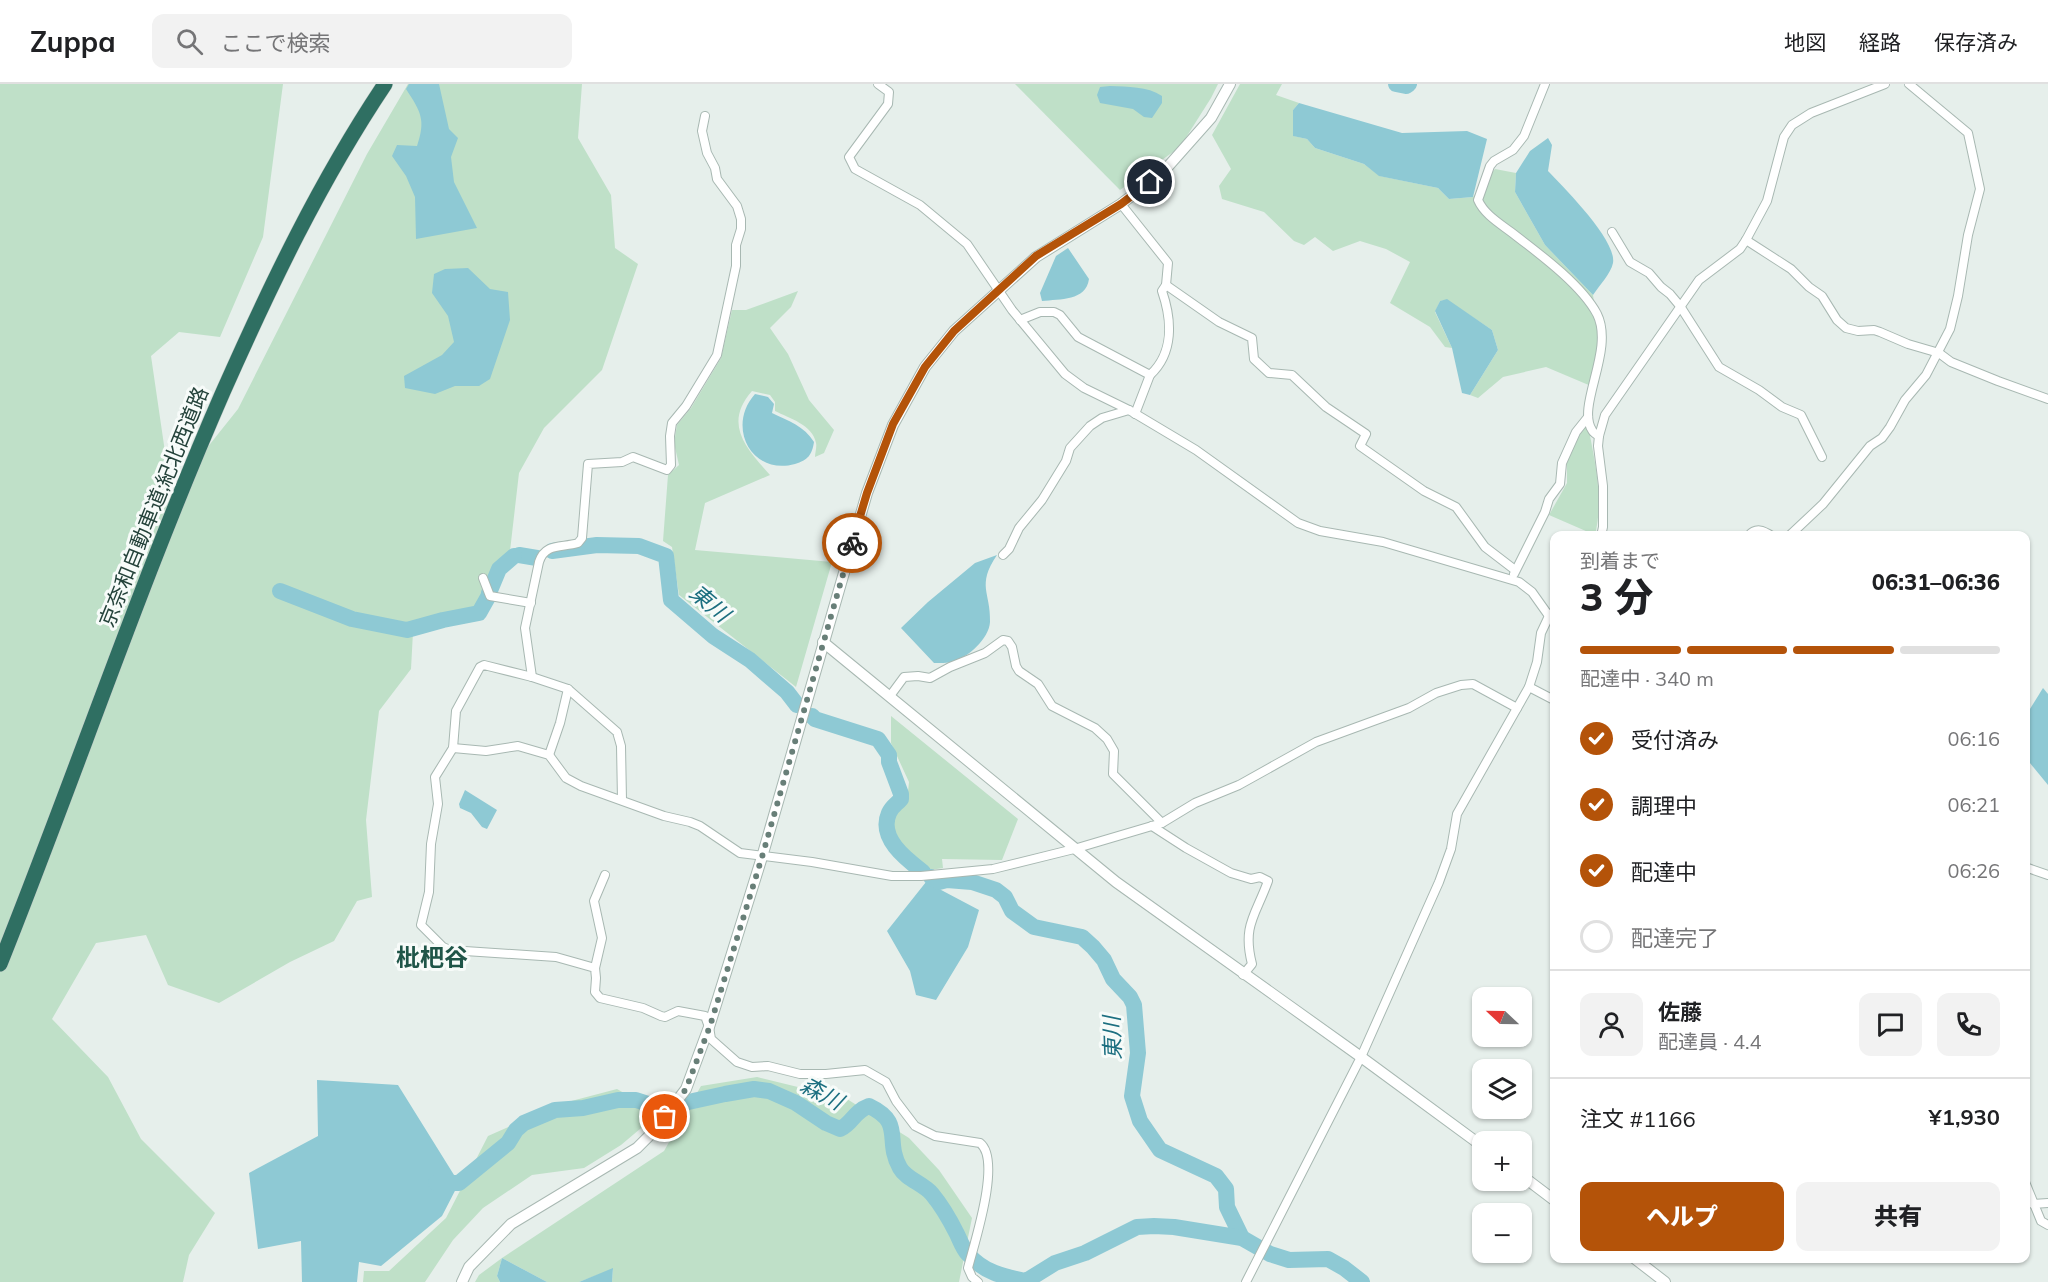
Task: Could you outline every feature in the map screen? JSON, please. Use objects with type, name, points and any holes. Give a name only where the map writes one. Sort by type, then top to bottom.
[{"type":"highway","name":"京奈和自動車道;紀北西道路","points":[[0,964],[141,591],[187,476],[283,262],[323,184],[385,84]]},
{"type":"street","points":[[878,84],[889,92],[888,104],[849,157],[855,169],[920,205],[967,244],[1020,320],[1065,374],[1084,388],[1132,412],[1196,450],[1298,523],[1320,531],[1383,542],[1512,580],[1532,592],[1550,612]]},
{"type":"street","points":[[462,1282],[469,1267],[511,1224],[637,1148],[654,1131],[686,1089],[710,1026],[762,857],[867,493],[893,424],[925,367],[954,331],[1036,256],[1121,204],[1164,171],[1211,118],[1230,84]]},
{"type":"street","points":[[1545,84],[1524,136],[1513,150],[1494,161],[1490,166],[1478,200],[1488,214],[1555,267],[1584,297],[1597,315],[1602,342],[1600,363],[1591,391],[1588,417],[1592,430],[1599,436]]},
{"type":"street","points":[[1602,531],[1604,486],[1598,446],[1605,415],[1699,280],[1740,249],[1746,240],[1767,201],[1784,137],[1792,124],[1811,113],[1885,84]]},
{"type":"street","points":[[1794,531],[1823,504],[1870,446],[1882,438],[1890,428],[1905,400],[1926,375],[1950,329],[1968,235],[1980,189],[1968,134],[1909,84]]},
{"type":"street","points":[[532,677],[525,628],[541,554],[547,549],[578,543],[582,538],[588,464],[622,462],[633,457],[667,470],[671,465],[672,423],[686,406],[717,355],[736,266],[736,245],[741,230],[741,219],[737,206],[717,180],[716,168],[707,153],[702,131],[705,116]]},
{"type":"street","points":[[1121,204],[1168,263],[1166,285],[1162,291],[1171,326],[1168,344],[1160,366],[1150,375],[1132,412]]},
{"type":"street","points":[[1612,232],[1630,262],[1649,273],[1680,306],[1719,368],[1759,390],[1782,407],[1801,415],[1822,457]]},
{"type":"street","points":[[1746,240],[1791,269],[1822,296],[1837,320],[1846,328],[1858,331],[1874,330],[1939,353],[1951,362],[2048,399]]},
{"type":"street","points":[[1166,285],[1219,322],[1252,338],[1254,359],[1269,374],[1292,375],[1326,407],[1366,434],[1360,446],[1424,491],[1456,507],[1485,547],[1515,570]]},
{"type":"street","points":[[1020,320],[1040,312],[1054,312],[1060,315],[1078,337],[1150,375]]},
{"type":"street","points":[[1003,555],[1009,549],[1019,528],[1042,500],[1066,461],[1070,448],[1090,426],[1102,418],[1132,412]]},
{"type":"street","points":[[1512,580],[1549,499],[1560,484],[1562,463],[1576,432],[1588,417]]},
{"type":"street","points":[[483,578],[490,596],[531,603]]},
{"type":"street","points":[[1246,1282],[1361,1057],[1439,882],[1451,849],[1457,814],[1529,687],[1537,662],[1541,633],[1550,617]]},
{"type":"street","points":[[890,696],[904,677],[930,678],[985,653],[1003,640],[1008,641],[1019,671],[1038,684],[1053,706],[1095,728],[1107,739],[1114,751],[1113,774],[1162,823]]},
{"type":"street","points":[[823,642],[1116,882],[1472,1139]]},
{"type":"street","points":[[595,969],[556,957],[450,950],[443,947],[421,926],[429,892],[430,844],[438,804],[435,777],[453,748],[456,711],[480,667],[484,665],[532,677],[568,689],[581,699],[620,736],[622,800]]},
{"type":"street","points":[[453,748],[486,751],[518,746],[549,755],[566,778],[581,786],[664,816],[690,822],[712,833],[740,853],[812,861],[892,876],[921,876],[993,869],[1074,849],[1162,823],[1195,803],[1239,784],[1316,742],[1409,708],[1436,693],[1461,685],[1473,684],[1517,708]]},
{"type":"street","points":[[1529,687],[1550,698]]},
{"type":"street","points":[[549,755],[568,689]]},
{"type":"street","points":[[1152,826],[1231,873],[1251,879],[1260,877],[1268,881],[1262,899],[1251,919],[1248,947],[1252,964],[1243,975]]},
{"type":"street","points":[[2030,869],[2048,875]]},
{"type":"street","points":[[605,875],[594,902],[602,938],[595,969],[595,992],[600,998],[643,1008],[665,1017],[678,1011],[705,1016],[710,1026],[711,1039],[715,1044],[736,1062],[746,1066],[768,1066],[814,1075],[865,1070],[886,1082],[915,1126],[934,1136],[980,1143],[984,1146],[989,1164],[988,1174],[968,1268],[978,1282]]},
{"type":"street","points":[[1532,1183],[1550,1197]]},
{"type":"street","points":[[2030,1196],[2041,1221],[2048,1225]]},
{"type":"street","points":[[2033,1204],[2048,1203]]},
{"type":"street","points":[[1640,1263],[1665,1282]]},
{"type":"green space","points":[[0,84],[283,84],[263,237],[220,337],[179,332],[151,356],[171,493],[238,409],[367,154],[408,84],[582,84],[578,138],[611,195],[615,248],[638,264],[602,370],[544,428],[519,473],[510,551],[484,599],[464,624],[442,624],[413,632],[411,669],[379,711],[366,820],[372,897],[357,901],[334,941],[290,962],[219,1003],[168,985],[146,935],[96,943],[52,1019],[108,1077],[141,1139],[215,1213],[189,1255],[183,1282],[0,1282]]},
{"type":"green space","points":[[1015,84],[1218,84],[1180,147],[1120,190]]},
{"type":"green space","points":[[1240,84],[1282,84],[1276,95],[1299,103],[1293,110],[1294,136],[1307,139],[1315,148],[1364,164],[1380,176],[1438,188],[1449,199],[1473,197],[1495,169],[1516,173],[1515,192],[1545,245],[1593,295],[1601,353],[1591,386],[1546,367],[1503,377],[1478,398],[1470,395],[1498,350],[1492,330],[1447,300],[1440,301],[1435,312],[1452,348],[1445,347],[1430,327],[1390,303],[1410,262],[1386,249],[1360,241],[1333,251],[1315,237],[1304,245],[1294,241],[1264,212],[1222,199],[1219,186],[1231,169],[1212,135]]},
{"type":"green space","points":[[798,291],[791,307],[770,328],[788,354],[809,400],[834,430],[824,453],[815,457],[816,443],[810,431],[800,423],[775,411],[775,402],[770,395],[752,391],[743,403],[739,414],[741,435],[753,455],[770,475],[705,503],[695,550],[832,562],[796,687],[679,595],[672,547],[663,541],[668,475],[679,465],[674,443],[677,425],[691,408],[721,358],[732,310],[746,310]]},
{"type":"green space","points":[[1588,425],[1599,494],[1596,531],[1586,531],[1549,515],[1567,483],[1567,461],[1580,433]]},
{"type":"green space","points":[[891,716],[1018,819],[1002,860],[942,859],[943,868],[930,870],[902,848],[892,832],[892,822],[907,801],[909,782],[891,743]]},
{"type":"green space","points":[[757,1077],[847,1099],[909,1138],[939,1170],[972,1218],[959,1282],[612,1282],[613,1269],[579,1282],[547,1282],[502,1258],[664,1151],[701,1086]]},
{"type":"green space","points":[[617,1089],[659,1113],[621,1145],[584,1168],[532,1175],[483,1208],[453,1240],[425,1282],[363,1282],[364,1271],[389,1271],[446,1218],[488,1136],[560,1104]]},
{"type":"green space","points":[[502,1258],[497,1276],[500,1282],[475,1282],[479,1275]]},
{"type":"water","points":[[409,84],[439,84],[449,129],[458,138],[451,157],[454,182],[477,228],[416,239],[415,197],[406,176],[392,156],[397,145],[417,146],[420,137],[420,116],[406,89]]},
{"type":"water","points":[[1100,87],[1150,90],[1162,96],[1162,103],[1152,118],[1144,117],[1133,109],[1100,103],[1097,95]]},
{"type":"water","points":[[1299,103],[1402,133],[1467,131],[1487,139],[1473,197],[1449,199],[1438,188],[1379,176],[1364,164],[1315,148],[1307,139],[1293,136],[1293,110]]},
{"type":"water","points":[[1548,138],[1552,145],[1548,171],[1588,214],[1607,241],[1612,253],[1612,267],[1593,295],[1545,245],[1515,192],[1516,173],[1530,151]]},
{"type":"water","points":[[1068,248],[1089,279],[1087,286],[1071,298],[1042,301],[1040,293],[1056,256]]},
{"type":"water","points":[[468,268],[490,289],[508,292],[510,320],[490,379],[479,386],[455,386],[435,394],[405,388],[404,376],[442,355],[454,342],[448,316],[432,293],[434,274],[445,269]]},
{"type":"water","points":[[1447,299],[1492,330],[1498,350],[1470,395],[1462,393],[1452,348],[1435,311],[1440,301]]},
{"type":"water","points":[[755,394],[768,397],[774,404],[772,413],[796,425],[810,436],[814,442],[811,454],[806,459],[795,464],[779,466],[766,463],[755,456],[743,433],[743,420],[747,407]]},
{"type":"water","points":[[997,555],[987,574],[986,589],[990,622],[986,635],[977,647],[959,660],[934,663],[901,628],[975,563]]},
{"type":"water","points":[[2043,688],[2048,694],[2048,785],[2030,763],[2030,709]]},
{"type":"water","points":[[465,790],[497,810],[487,829],[482,827],[471,813],[460,808],[459,804]]},
{"type":"water","points":[[926,882],[979,910],[968,947],[936,1000],[916,995],[910,971],[887,931]]},
{"type":"water","points":[[317,1080],[398,1085],[459,1183],[442,1216],[381,1266],[359,1262],[357,1282],[302,1282],[301,1241],[258,1249],[249,1173],[318,1136]]},
{"type":"water","points":[[502,1258],[547,1282],[500,1282],[497,1276]]},
{"type":"water","points":[[613,1268],[612,1282],[579,1282]]},
{"type":"waterway","points":[[1396,84],[1406,86],[1409,84]]},
{"type":"waterway","name":"東川","points":[[552,551],[597,545],[639,546],[666,556],[671,600],[713,636],[750,660],[787,692],[797,705]]},
{"type":"waterway","name":"東川","points":[[519,555],[537,558]]},
{"type":"waterway","name":"東川","points":[[489,593],[499,569],[514,556]]},
{"type":"waterway","name":"東川","points":[[280,591],[352,619],[407,630],[479,613],[488,597]]},
{"type":"waterway","name":"東川","points":[[812,716],[815,719],[878,739],[889,755],[889,762],[901,794],[901,799],[889,813],[887,831],[895,847],[923,872]]},
{"type":"waterway","name":"東川","points":[[931,877],[939,882],[947,880],[972,882],[996,890],[1005,897],[1012,911],[1034,927],[1082,937],[1093,947],[1104,960],[1113,979],[1130,997],[1134,1005],[1138,1053],[1132,1096],[1140,1121],[1160,1150],[1216,1176],[1226,1189],[1227,1207],[1242,1238]]},
{"type":"waterway","name":"森川","points":[[436,1183],[459,1183],[508,1143],[516,1130],[524,1123],[555,1110],[583,1108],[618,1100],[636,1100],[661,1108],[754,1089],[769,1091],[796,1103],[826,1123],[840,1129],[869,1106],[880,1112],[890,1126],[893,1149],[900,1168],[932,1194],[949,1218],[965,1250],[974,1260],[1002,1275],[1026,1281],[1055,1263],[1085,1253],[1137,1227],[1154,1226],[1242,1238],[1270,1254],[1289,1260],[1328,1259],[1362,1282]]},
{"type":"way so far","points":[[665,1117],[686,1089],[710,1026],[762,857],[852,543]]},
{"type":"district","name":"枇杷谷","points":[[432,958]]},
{"type":"route","points":[[852,543],[867,493],[893,424],[925,367],[954,331],[1036,256],[1121,204],[1150,182]]}]
